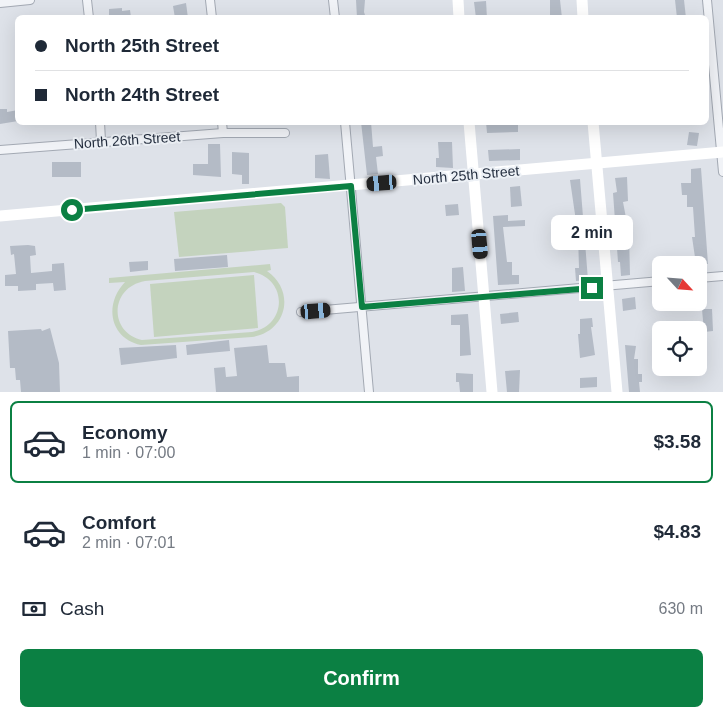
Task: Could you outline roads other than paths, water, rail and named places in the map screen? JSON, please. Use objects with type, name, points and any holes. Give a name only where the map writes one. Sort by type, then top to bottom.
[{"type":"main road","points":[[458,0],[459,15]]},
{"type":"main road","points":[[582,0],[583,15]]},
{"type":"main road","points":[[469,125],[492,392]]},
{"type":"main road","points":[[593,125],[617,392]]},
{"type":"main road","name":"North 25th Street","points":[[0,216],[722,152]]},
{"type":"street","points":[[0,3],[30,0]]},
{"type":"street","points":[[87,0],[89,15]]},
{"type":"street","points":[[210,0],[212,15]]},
{"type":"street","points":[[333,0],[335,15]]},
{"type":"street","points":[[708,0],[723,172]]},
{"type":"street","points":[[100,125],[102,141]]},
{"type":"street","points":[[222,125],[223,133]]},
{"type":"street","points":[[345,125],[369,392]]},
{"type":"street","name":"North 26th Street","points":[[0,150],[223,133],[285,133]]},
{"type":"street","points":[[708,277],[723,276]]},
{"type":"street","points":[[301,312],[652,283]]}]
